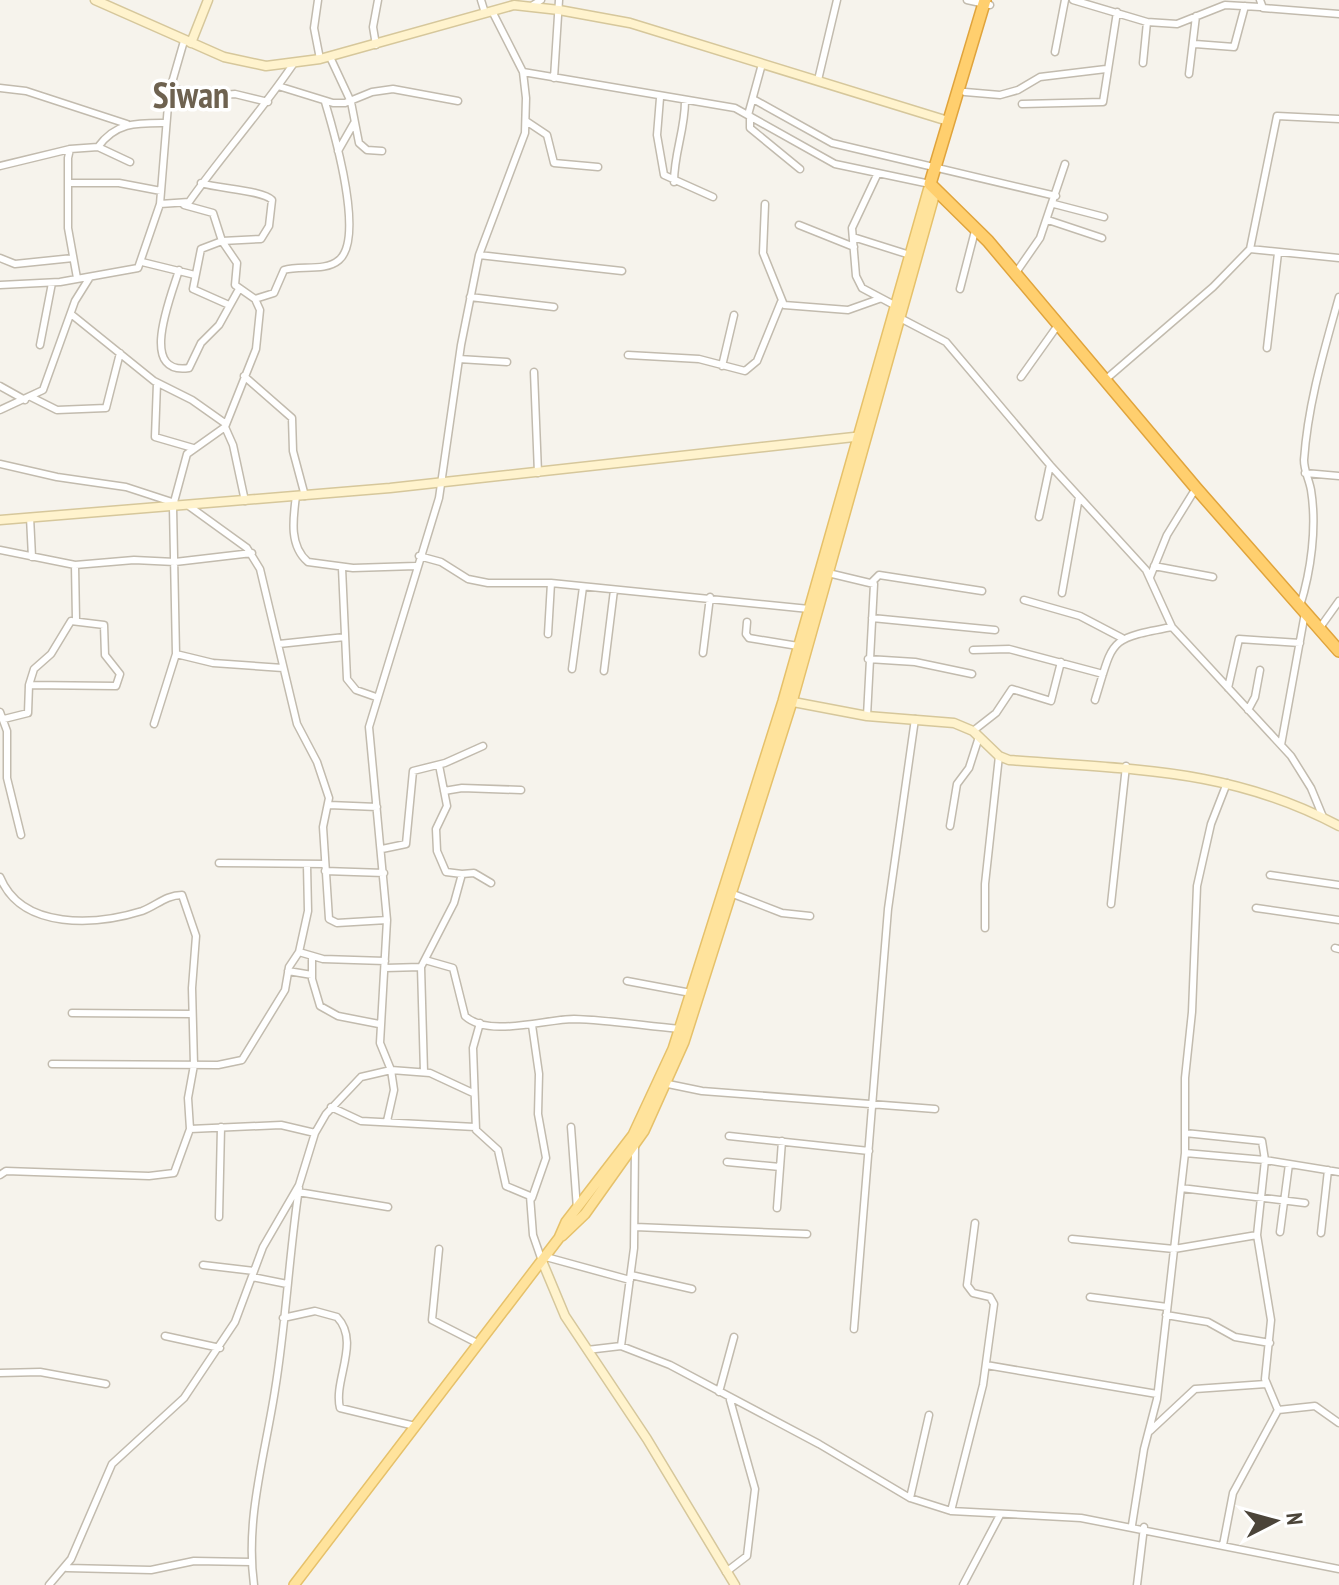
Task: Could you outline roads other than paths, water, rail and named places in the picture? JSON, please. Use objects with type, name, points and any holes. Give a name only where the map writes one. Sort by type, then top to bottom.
[{"type":"highway","points":[[988,2],[965,92],[933,186],[976,227],[1196,488],[1339,651]]},
{"type":"highway","points":[[939,167],[948,121],[988,2]]},
{"type":"main road","points":[[294,1585],[544,1259],[637,1127],[660,1082],[680,1029],[827,573],[896,306],[933,186]]},
{"type":"main road","points":[[559,1238],[585,1214],[635,1145],[668,1084],[733,894],[787,701],[798,646],[900,318],[933,186]]},
{"type":"street","points":[[95,0],[188,42],[246,63],[294,63],[320,59],[514,5],[559,5],[630,23],[948,121]]},
{"type":"street","points":[[0,285],[52,283],[129,272],[142,262],[160,204],[165,123],[171,87],[208,0]]},
{"type":"street","points":[[318,0],[314,28],[320,59]]},
{"type":"street","points":[[376,45],[373,27],[378,0]]},
{"type":"street","points":[[387,1121],[394,1090],[391,1070],[380,1043],[379,1024],[387,920],[369,727],[442,483],[459,359],[479,255],[522,142],[526,121],[523,72],[481,0]]},
{"type":"street","points":[[530,7],[541,0]]},
{"type":"street","points":[[818,80],[837,0]]},
{"type":"street","points":[[967,0],[988,2]]},
{"type":"street","points":[[1055,52],[1065,0]]},
{"type":"street","points":[[1073,0],[1147,22],[1177,24],[1217,7],[1260,3],[1339,14]]},
{"type":"street","points":[[554,78],[559,5]]},
{"type":"street","points":[[1195,44],[1234,47],[1245,6]]},
{"type":"street","points":[[1022,104],[1100,103],[1104,99],[1106,69],[1111,60],[1117,12]]},
{"type":"street","points":[[1189,74],[1196,16]]},
{"type":"street","points":[[1143,63],[1147,22]]},
{"type":"street","points":[[330,57],[351,102],[362,147],[382,151]]},
{"type":"street","points":[[184,205],[268,102],[294,63]]},
{"type":"street","points":[[762,64],[749,116],[750,128],[800,169]]},
{"type":"street","points":[[965,92],[1000,95],[1018,90],[1040,77],[1106,69]]},
{"type":"street","points":[[523,72],[660,98],[735,108],[835,164],[933,186]]},
{"type":"street","points":[[278,86],[325,102],[351,102],[372,92],[393,89],[458,101]]},
{"type":"street","points":[[171,87],[200,97],[230,94],[268,102]]},
{"type":"street","points":[[0,88],[26,91],[127,124],[165,123]]},
{"type":"street","points":[[660,98],[657,143],[662,171],[674,182],[713,197]]},
{"type":"street","points":[[753,99],[832,143],[939,167],[1104,217]]},
{"type":"street","points":[[674,182],[675,152],[683,134],[685,101]]},
{"type":"street","points":[[255,299],[274,293],[287,269],[328,265],[344,253],[349,209],[325,102]]},
{"type":"street","points":[[1105,380],[1213,287],[1250,249],[1277,116],[1339,119]]},
{"type":"street","points":[[526,121],[547,135],[554,163],[598,167]]},
{"type":"street","points":[[338,151],[354,123]]},
{"type":"street","points":[[98,147],[113,130],[127,124]]},
{"type":"street","points":[[0,166],[70,149],[98,147],[130,162]]},
{"type":"street","points":[[70,149],[68,228],[77,278]]},
{"type":"street","points":[[1015,274],[1035,249],[1048,220],[1065,164]]},
{"type":"street","points":[[877,175],[859,209],[853,237],[858,283],[879,299],[896,306]]},
{"type":"street","points":[[68,183],[119,183],[161,191]]},
{"type":"street","points":[[201,183],[228,191],[266,195],[272,200],[264,237],[257,241],[222,241],[203,246],[194,292],[229,305]]},
{"type":"street","points":[[154,724],[176,654],[175,562],[184,459],[193,448],[226,426],[258,336],[260,310],[255,299],[239,289],[235,281],[237,263],[222,241],[213,213],[184,205],[160,204]]},
{"type":"street","points":[[628,355],[699,359],[745,371],[756,365],[781,302],[763,253],[765,204]]},
{"type":"street","points":[[1048,220],[1102,238]]},
{"type":"street","points":[[799,225],[854,247]]},
{"type":"street","points":[[960,289],[976,227]]},
{"type":"street","points":[[853,237],[910,255]]},
{"type":"street","points":[[1250,249],[1339,258]]},
{"type":"street","points":[[1267,348],[1278,253]]},
{"type":"street","points":[[479,255],[622,271]]},
{"type":"street","points":[[0,258],[15,264],[73,258]]},
{"type":"street","points":[[142,262],[195,275]]},
{"type":"street","points":[[179,270],[160,337],[166,363],[189,368],[197,349],[219,325],[239,289]]},
{"type":"street","points":[[0,410],[28,398],[47,383],[71,314],[90,277]]},
{"type":"street","points":[[40,345],[52,283]]},
{"type":"street","points":[[470,297],[554,307]]},
{"type":"street","points":[[1281,745],[1300,643],[1309,571],[1311,489],[1305,473],[1315,387],[1339,297]]},
{"type":"street","points":[[781,302],[848,310],[879,299]]},
{"type":"street","points":[[71,314],[157,383],[192,400],[226,426],[245,501]]},
{"type":"street","points":[[722,366],[734,315]]},
{"type":"street","points":[[900,318],[946,342],[1150,577],[1172,627],[1281,745],[1311,788],[1323,817]]},
{"type":"street","points":[[1021,377],[1058,325]]},
{"type":"street","points":[[0,386],[57,410],[106,408],[120,353]]},
{"type":"street","points":[[459,359],[507,362]]},
{"type":"street","points":[[534,372],[538,473]]},
{"type":"street","points":[[244,376],[292,418],[293,451],[301,496],[293,523],[301,557],[314,565],[342,568],[416,566]]},
{"type":"street","points":[[157,383],[155,437],[193,448]]},
{"type":"street","points":[[0,520],[442,483],[862,436]]},
{"type":"street","points":[[0,464],[65,479],[136,489],[180,505],[252,553],[260,569],[300,736],[317,762],[329,805],[323,827],[327,911],[333,922],[387,920]]},
{"type":"street","points":[[1039,517],[1050,465]]},
{"type":"street","points":[[1305,473],[1339,476]]},
{"type":"street","points":[[1150,577],[1167,535],[1196,488]]},
{"type":"street","points":[[1062,593],[1079,497]]},
{"type":"street","points":[[30,517],[32,557]]},
{"type":"street","points":[[0,550],[75,565],[134,560],[175,562],[252,553]]},
{"type":"street","points":[[419,556],[441,562],[478,581],[512,586],[551,583],[809,609]]},
{"type":"street","points":[[75,565],[76,620]]},
{"type":"street","points":[[1154,566],[1213,577]]},
{"type":"street","points":[[342,568],[349,683],[360,692],[376,697]]},
{"type":"street","points":[[827,573],[872,582]]},
{"type":"street","points":[[867,716],[872,582],[879,575],[982,591]]},
{"type":"street","points":[[548,634],[551,583]]},
{"type":"street","points":[[572,669],[583,587]]},
{"type":"street","points":[[604,671],[614,590]]},
{"type":"street","points":[[703,653],[710,597]]},
{"type":"street","points":[[1024,600],[1080,616],[1122,638]]},
{"type":"street","points":[[1319,629],[1339,601]]},
{"type":"street","points":[[872,618],[995,630]]},
{"type":"street","points":[[21,835],[7,778],[8,740],[2,716],[28,713],[29,685],[34,669],[51,654],[67,625],[76,620],[104,625],[105,655],[120,674],[116,686],[29,685]]},
{"type":"street","points":[[747,622],[746,634],[749,638],[798,646]]},
{"type":"street","points":[[1095,700],[1111,649],[1122,638],[1172,627]]},
{"type":"street","points":[[279,644],[345,637]]},
{"type":"street","points":[[1228,688],[1239,639],[1300,643]]},
{"type":"street","points":[[973,650],[1009,649],[1103,674]]},
{"type":"street","points":[[176,654],[213,663],[283,668]]},
{"type":"street","points":[[868,659],[915,662],[972,674]]},
{"type":"street","points":[[950,826],[957,784],[969,768],[976,734],[996,713],[1012,689],[1051,701],[1061,662]]},
{"type":"street","points":[[1248,710],[1255,697],[1260,670]]},
{"type":"street","points":[[787,701],[867,716],[954,723],[976,734],[999,756],[1024,762],[1126,766],[1184,773],[1258,790],[1339,826]]},
{"type":"street","points":[[854,1329],[875,1103],[888,909],[915,719]]},
{"type":"street","points":[[382,849],[406,844],[413,771],[439,765],[483,746]]},
{"type":"street","points":[[985,928],[985,884],[999,756]]},
{"type":"street","points":[[439,765],[446,811],[437,823],[437,851],[446,872],[474,873],[491,883]]},
{"type":"street","points":[[1111,904],[1126,766]]},
{"type":"street","points":[[1132,1525],[1157,1394],[1185,1153],[1185,1078],[1192,1012],[1197,886],[1211,824],[1227,783]]},
{"type":"street","points":[[444,791],[462,788],[476,791],[521,790]]},
{"type":"street","points":[[329,805],[377,807]]},
{"type":"street","points":[[219,863],[307,865],[384,873]]},
{"type":"street","points":[[52,1064],[194,1065],[236,1063],[246,1057],[264,1020],[285,990],[288,971],[299,952],[308,911],[307,865]]},
{"type":"street","points":[[424,1072],[423,964],[454,903],[462,874]]},
{"type":"street","points":[[1270,875],[1339,885]]},
{"type":"street","points":[[0,877],[9,895],[21,906],[81,922],[114,919],[182,895],[196,931],[192,1014],[194,1065],[188,1098],[190,1129],[178,1167],[168,1175],[10,1171],[0,1175]]},
{"type":"street","points":[[733,894],[782,913],[810,916]]},
{"type":"street","points":[[1256,908],[1339,920]]},
{"type":"street","points":[[299,952],[312,958],[453,968],[465,1016],[480,1023],[532,1025],[573,1019],[680,1029]]},
{"type":"street","points":[[312,958],[312,975],[324,1009],[338,1016],[379,1024]]},
{"type":"street","points":[[288,971],[312,975]]},
{"type":"street","points":[[627,981],[691,993]]},
{"type":"street","points":[[72,1013],[192,1014]]},
{"type":"street","points":[[480,1023],[473,1048],[475,1127],[479,1135],[498,1150],[506,1186],[532,1199]]},
{"type":"street","points":[[532,1025],[539,1074],[538,1114],[546,1158],[532,1199],[533,1235],[565,1316],[735,1585]]},
{"type":"street","points":[[254,1585],[251,1562],[254,1508],[299,1188],[315,1133],[331,1107],[361,1077],[391,1070],[424,1072],[473,1093]]},
{"type":"street","points":[[668,1084],[702,1091],[935,1109]]},
{"type":"street","points":[[331,1107],[353,1119],[475,1127]]},
{"type":"street","points":[[190,1129],[281,1125],[315,1133]]},
{"type":"street","points":[[219,1217],[221,1127]]},
{"type":"street","points":[[571,1127],[577,1209]]},
{"type":"street","points":[[1185,1133],[1257,1138],[1262,1141],[1265,1160],[1257,1235],[1270,1302],[1266,1384],[1278,1410]]},
{"type":"street","points":[[729,1136],[869,1151]]},
{"type":"street","points":[[777,1208],[782,1141]]},
{"type":"street","points":[[621,1346],[635,1227],[635,1145]]},
{"type":"street","points":[[1185,1153],[1265,1160],[1339,1172]]},
{"type":"street","points":[[727,1162],[780,1167]]},
{"type":"street","points":[[1280,1232],[1289,1164]]},
{"type":"street","points":[[1321,1233],[1328,1170]]},
{"type":"street","points":[[299,1188],[388,1207]]},
{"type":"street","points":[[49,1585],[67,1568],[112,1464],[176,1407],[220,1348],[235,1322],[268,1237],[299,1188]]},
{"type":"street","points":[[1181,1188],[1305,1203]]},
{"type":"street","points":[[951,1511],[986,1365],[993,1300],[968,1290],[975,1223]]},
{"type":"street","points":[[635,1227],[807,1234]]},
{"type":"street","points":[[1072,1239],[1174,1249],[1257,1235]]},
{"type":"street","points":[[439,1249],[432,1320],[477,1343]]},
{"type":"street","points":[[544,1259],[692,1289]]},
{"type":"street","points":[[203,1265],[287,1284]]},
{"type":"street","points":[[1090,1297],[1166,1311],[1208,1322],[1235,1337],[1270,1343]]},
{"type":"street","points":[[283,1318],[315,1311],[337,1317],[345,1329],[346,1352],[340,1408],[415,1426]]},
{"type":"street","points":[[165,1336],[220,1348]]},
{"type":"street","points":[[719,1392],[734,1337]]},
{"type":"street","points":[[587,1350],[621,1346],[670,1365],[730,1400],[819,1444],[910,1498],[951,1511],[1081,1518],[1132,1525],[1339,1569]]},
{"type":"street","points":[[986,1365],[1056,1374],[1157,1394]]},
{"type":"street","points":[[0,1373],[40,1372],[106,1384]]},
{"type":"street","points":[[1148,1433],[1195,1389],[1266,1384]]},
{"type":"street","points":[[726,1572],[747,1556],[756,1500],[730,1400]]},
{"type":"street","points":[[1278,1410],[1315,1406],[1339,1423]]},
{"type":"street","points":[[1223,1545],[1233,1493],[1278,1410]]},
{"type":"street","points":[[910,1498],[929,1415]]},
{"type":"street","points":[[963,1585],[1000,1515]]},
{"type":"street","points":[[1137,1585],[1144,1527]]},
{"type":"street","points":[[67,1568],[151,1570],[194,1561],[251,1562]]},
{"type":"district","name":"Siwan","points":[[191,94]]}]
